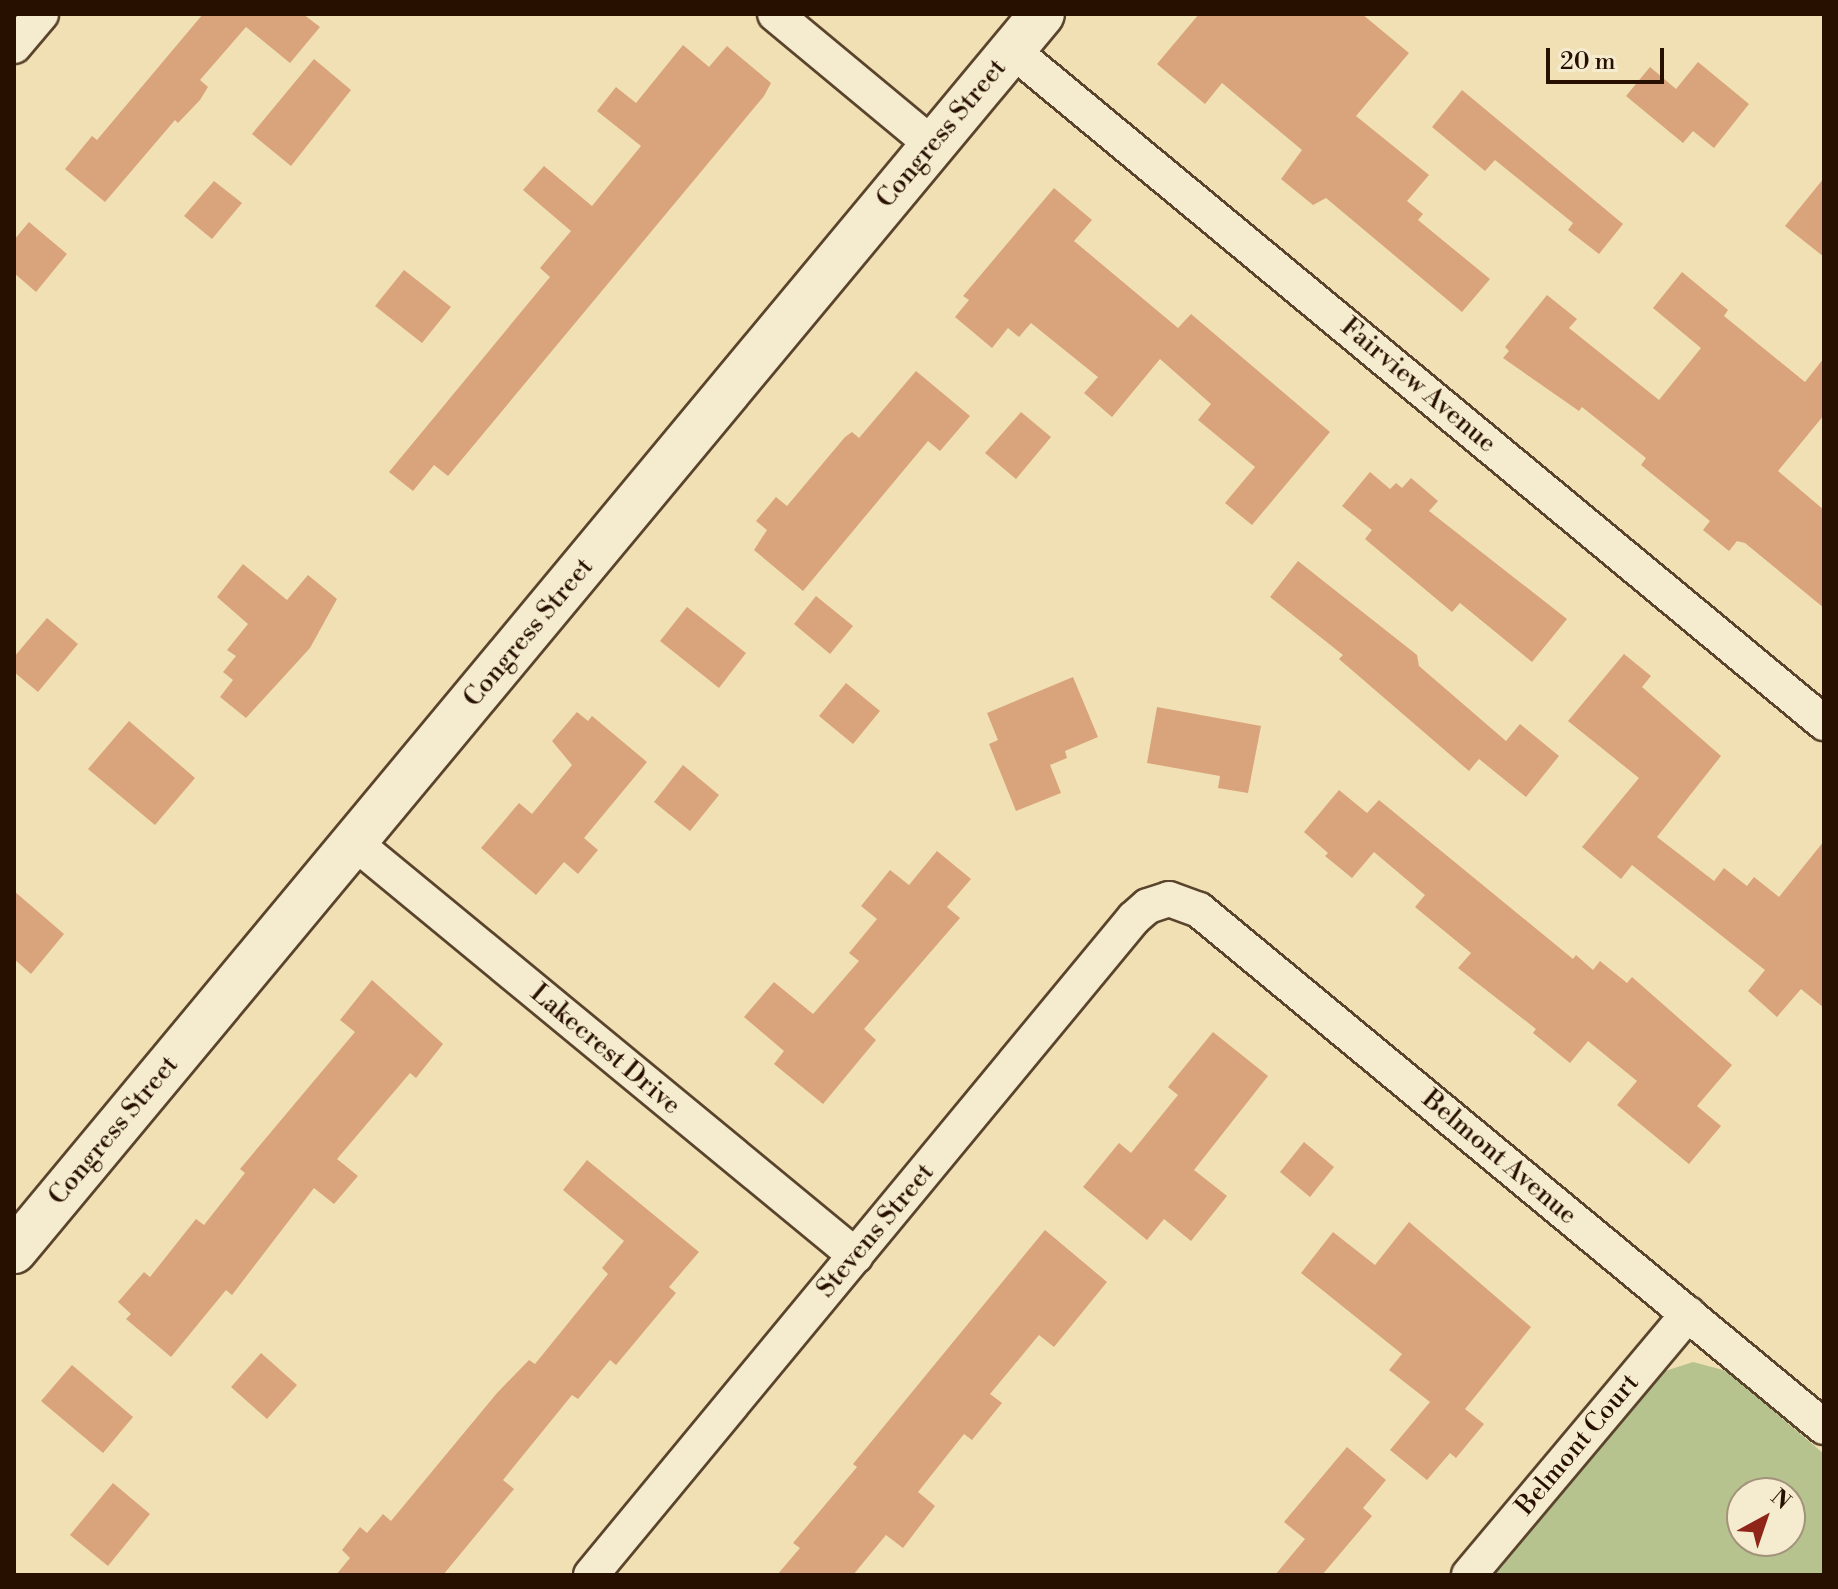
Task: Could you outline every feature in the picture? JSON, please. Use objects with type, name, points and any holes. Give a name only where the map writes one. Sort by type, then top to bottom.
[{"type":"street","points":[[14,46],[41,14]]},
{"type":"street","points":[[775,14],[933,145]]},
{"type":"street","name":"Congress Street","points":[[14,1251],[1042,14]]},
{"type":"street","name":"Fairview Avenue","points":[[1012,50],[1824,723]]},
{"type":"street","name":"Lakecrest Drive","points":[[355,843],[856,1256]]},
{"type":"street","name":"Stevens Street","points":[[591,1575],[1134,918],[1148,906],[1169,899]]},
{"type":"street","name":"Belmont Avenue","points":[[1169,899],[1199,910],[1824,1427]]},
{"type":"street","name":"Belmont Court","points":[[1469,1575],[1688,1314]]},
{"type":"green space","points":[[1693,1362],[1727,1371],[1824,1454],[1824,1575],[1495,1575],[1662,1372]]},
{"type":"building","points":[[203,14],[303,14],[320,27],[290,63],[246,27],[200,80],[208,87],[200,100],[178,123],[175,120],[105,202],[65,169],[92,136],[97,140]]},
{"type":"building","points":[[1199,14],[1362,14],[1409,53],[1356,116],[1429,175],[1407,201],[1423,214],[1418,220],[1490,279],[1462,312],[1326,198],[1313,205],[1281,179],[1302,150],[1222,83],[1205,104],[1157,64]]},
{"type":"building","points":[[683,45],[709,67],[727,46],[771,83],[764,96],[448,476],[434,465],[413,491],[389,472],[550,277],[540,268],[571,231],[523,190],[544,166],[592,206],[641,146],[597,111],[616,87],[636,103]]},
{"type":"building","points":[[314,59],[351,90],[291,166],[252,134]]},
{"type":"building","points":[[1698,62],[1749,104],[1714,148],[1693,131],[1683,143],[1626,96],[1650,67],[1676,89]]},
{"type":"building","points":[[1462,90],[1623,224],[1599,254],[1568,230],[1573,223],[1495,160],[1485,171],[1432,127]]},
{"type":"building","points":[[1824,178],[1824,257],[1785,226]]},
{"type":"building","points":[[214,181],[242,203],[212,239],[184,216]]},
{"type":"building","points":[[1054,188],[1092,220],[1074,241],[1178,328],[1191,314],[1330,432],[1252,525],[1225,503],[1255,467],[1198,420],[1211,404],[1160,359],[1112,417],[1084,393],[1098,377],[1031,323],[1019,337],[1008,328],[992,348],[955,317],[969,300],[963,296]]},
{"type":"building","points":[[29,222],[67,254],[36,292],[14,273],[14,240]]},
{"type":"building","points":[[404,270],[451,307],[422,343],[375,306]]},
{"type":"building","points":[[1682,272],[1728,310],[1724,316],[1805,382],[1824,358],[1824,415],[1778,471],[1824,510],[1824,608],[1745,543],[1737,541],[1729,551],[1703,530],[1710,521],[1641,465],[1646,458],[1582,407],[1579,411],[1503,358],[1509,351],[1505,347],[1547,295],[1577,319],[1569,328],[1659,400],[1701,348],[1653,308]]},
{"type":"building","points":[[916,371],[970,416],[940,451],[928,441],[803,591],[754,550],[767,530],[756,521],[776,497],[787,506],[845,437],[852,432],[859,438]]},
{"type":"building","points":[[1021,412],[1051,437],[1016,479],[985,453]]},
{"type":"building","points":[[1370,472],[1390,489],[1396,483],[1402,488],[1411,478],[1438,501],[1429,511],[1567,619],[1532,662],[1460,603],[1452,612],[1365,539],[1372,530],[1342,506]]},
{"type":"building","points":[[1298,561],[1417,655],[1419,666],[1506,741],[1520,724],[1559,756],[1526,797],[1479,759],[1469,771],[1339,659],[1343,655],[1270,597]]},
{"type":"building","points":[[243,564],[287,600],[308,575],[337,599],[310,648],[246,718],[220,697],[233,680],[223,672],[236,656],[227,650],[248,624],[217,597]]},
{"type":"building","points":[[816,596],[853,626],[830,654],[794,624]]},
{"type":"building","points":[[687,607],[746,653],[719,688],[660,641]]},
{"type":"building","points":[[47,618],[78,644],[38,692],[14,672],[14,657]]},
{"type":"building","points":[[1624,654],[1651,676],[1642,687],[1721,756],[1657,837],[1714,881],[1724,868],[1747,886],[1754,877],[1779,897],[1824,841],[1824,1008],[1801,989],[1777,1017],[1748,991],[1765,970],[1632,865],[1621,879],[1582,847],[1639,778],[1568,721]]},
{"type":"building","points":[[1073,677],[1098,737],[1065,751],[1067,758],[1050,765],[1061,793],[1016,811],[989,744],[998,740],[987,713]]},
{"type":"building","points":[[846,683],[880,711],[853,744],[819,716]]},
{"type":"building","points":[[1157,707],[1261,726],[1248,793],[1218,788],[1220,776],[1147,763]]},
{"type":"building","points":[[577,712],[588,721],[592,716],[647,762],[584,838],[598,850],[578,874],[564,862],[536,895],[481,848],[519,803],[532,814],[572,765],[552,741]]},
{"type":"building","points":[[129,721],[195,778],[155,825],[88,769]]},
{"type":"building","points":[[683,765],[719,795],[690,831],[654,802]]},
{"type":"building","points":[[1339,790],[1367,813],[1379,800],[1573,959],[1576,955],[1593,970],[1600,961],[1627,983],[1632,977],[1732,1065],[1697,1106],[1721,1126],[1689,1164],[1617,1105],[1637,1081],[1588,1041],[1570,1063],[1533,1033],[1536,1029],[1458,968],[1471,953],[1415,907],[1425,895],[1374,852],[1352,878],[1325,856],[1328,853],[1304,832]]},
{"type":"building","points":[[937,851],[971,879],[947,907],[960,918],[864,1029],[876,1040],[823,1104],[774,1064],[784,1051],[744,1017],[774,982],[813,1014],[859,961],[849,953],[877,919],[861,906],[890,870],[909,885]]},
{"type":"building","points":[[14,891],[64,934],[31,974],[14,959]]},
{"type":"building","points":[[372,980],[443,1044],[416,1078],[410,1073],[337,1159],[358,1176],[334,1204],[314,1188],[232,1295],[226,1290],[171,1357],[126,1319],[131,1314],[118,1302],[144,1272],[150,1277],[196,1219],[204,1225],[245,1173],[240,1169],[355,1032],[340,1020]]},
{"type":"building","points":[[1213,1032],[1268,1076],[1194,1170],[1227,1196],[1191,1241],[1164,1219],[1147,1240],[1083,1187],[1119,1143],[1131,1153],[1178,1095],[1168,1087]]},
{"type":"building","points":[[1304,1142],[1334,1167],[1310,1197],[1280,1172]]},
{"type":"building","points":[[587,1160],[699,1252],[669,1287],[676,1293],[616,1365],[610,1360],[578,1399],[572,1395],[503,1480],[514,1489],[443,1575],[336,1575],[350,1558],[342,1550],[360,1527],[367,1533],[383,1514],[391,1521],[497,1393],[529,1360],[535,1364],[608,1274],[602,1268],[624,1241],[563,1190]]},
{"type":"building","points":[[1409,1222],[1531,1327],[1465,1409],[1484,1424],[1456,1458],[1450,1453],[1427,1480],[1390,1450],[1430,1402],[1389,1370],[1402,1354],[1301,1273],[1333,1232],[1375,1265]]},
{"type":"building","points":[[1045,1230],[1107,1282],[1054,1347],[1039,1335],[990,1394],[1002,1403],[972,1440],[964,1434],[918,1492],[935,1506],[903,1548],[886,1535],[853,1575],[777,1575],[800,1548],[793,1543],[857,1467],[853,1464]]},
{"type":"building","points":[[261,1353],[297,1385],[267,1419],[231,1387]]},
{"type":"building","points":[[72,1365],[133,1417],[103,1453],[41,1401]]},
{"type":"building","points":[[1347,1447],[1386,1480],[1363,1508],[1372,1516],[1322,1575],[1275,1575],[1305,1539],[1284,1522]]},
{"type":"building","points":[[113,1483],[150,1514],[108,1566],[70,1535]]}]
